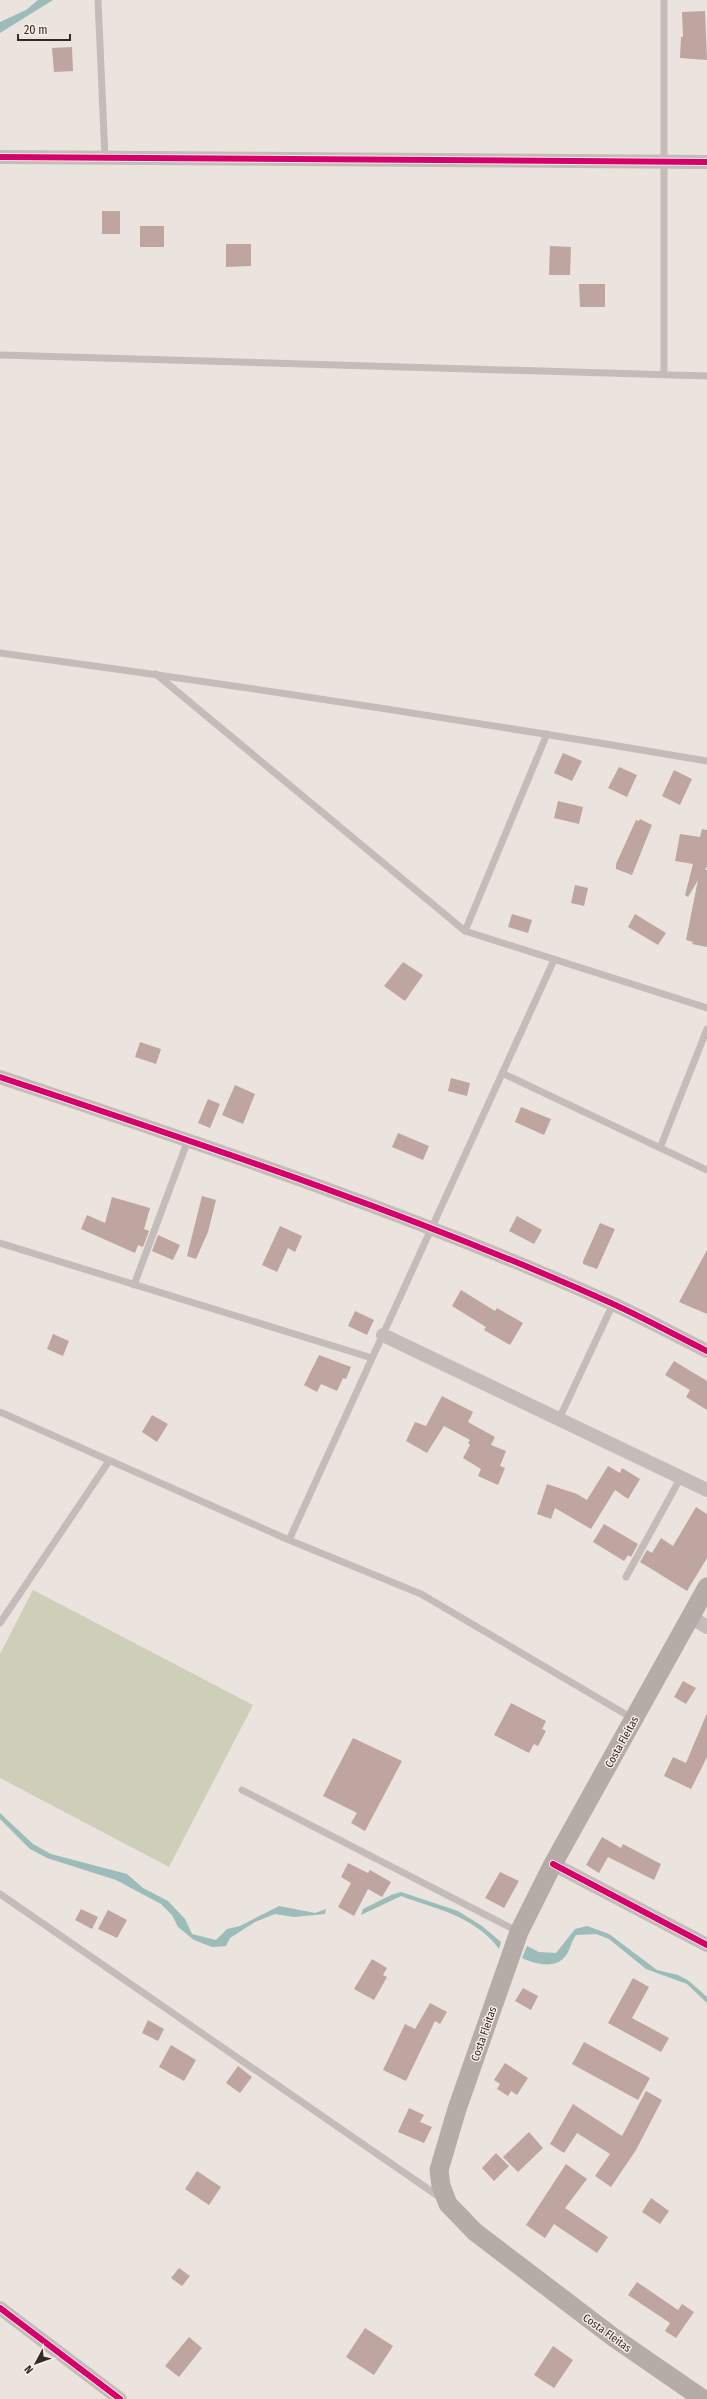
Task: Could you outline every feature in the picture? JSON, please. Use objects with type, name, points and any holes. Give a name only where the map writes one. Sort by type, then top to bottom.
[{"type":"main road","name":"Costa Fleitas","points":[[703,2399],[612,2337],[475,2232],[448,2204],[441,2186],[439,2170],[444,2148],[519,1932],[553,1864],[707,1587]]},
{"type":"street","points":[[0,157],[707,162]]},
{"type":"street","points":[[0,1077],[334,1191],[432,1228],[613,1304],[707,1351]]},
{"type":"street","points":[[383,1335],[707,1490]]},
{"type":"street","points":[[691,1617],[707,1627]]},
{"type":"street","points":[[553,1864],[707,1945]]},
{"type":"street","points":[[0,2308],[116,2398]]},
{"type":"lane","points":[[98,0],[105,158]]},
{"type":"lane","points":[[664,0],[664,374]]},
{"type":"lane","points":[[0,355],[707,376]]},
{"type":"lane","points":[[0,652],[156,674],[547,734],[707,761]]},
{"type":"lane","points":[[156,674],[465,931],[707,1008]]},
{"type":"lane","points":[[465,931],[547,734]]},
{"type":"lane","points":[[289,1540],[554,960]]},
{"type":"lane","points":[[660,1148],[707,1029]]},
{"type":"lane","points":[[502,1073],[707,1170]]},
{"type":"lane","points":[[134,1284],[188,1140]]},
{"type":"lane","points":[[0,1243],[372,1358]]},
{"type":"lane","points":[[559,1419],[613,1304]]},
{"type":"lane","points":[[0,1412],[289,1540],[421,1594],[634,1719]]},
{"type":"lane","points":[[0,1623],[109,1461]]},
{"type":"lane","points":[[626,1577],[680,1477]]},
{"type":"lane","points":[[242,1790],[519,1932]]},
{"type":"lane","points":[[0,1894],[448,2204]]},
{"type":"green space","points":[[33,1590],[253,1705],[169,1867],[0,1778],[0,1654]]},
{"type":"water","points":[[38,0],[53,0],[0,33],[0,22],[26,10]]},
{"type":"water","points":[[0,1813],[33,1844],[51,1854],[127,1874],[143,1888],[168,1901],[185,1919],[192,1934],[216,1940],[227,1929],[240,1926],[279,1906],[315,1913],[326,1909],[325,1914],[294,1917],[275,1914],[255,1922],[230,1938],[226,1946],[212,1947],[194,1940],[178,1927],[172,1915],[161,1904],[116,1880],[47,1858],[30,1849],[0,1819]]},
{"type":"water","points":[[401,1892],[458,1911],[482,1926],[501,1942],[499,1949],[489,1938],[467,1921],[401,1896],[361,1915],[363,1909],[391,1895]]},
{"type":"water","points":[[587,1926],[609,1934],[657,1970],[678,1975],[689,1981],[707,1997],[707,2003],[687,1984],[646,1969],[609,1939],[596,1934],[576,1935],[564,1958],[553,1964],[534,1963],[522,1958],[527,1946],[539,1952],[556,1953],[575,1929]]},
{"type":"building","points":[[705,11],[707,60],[680,58],[681,37],[683,37],[682,12]]},
{"type":"building","points":[[72,47],[73,71],[54,72],[52,48]]},
{"type":"building","points":[[102,211],[120,211],[120,234],[102,234]]},
{"type":"building","points":[[140,226],[164,226],[164,247],[140,247]]},
{"type":"building","points":[[226,244],[251,244],[251,266],[226,267]]},
{"type":"building","points":[[550,246],[571,247],[570,275],[549,275]]},
{"type":"building","points":[[579,284],[605,284],[605,307],[580,307]]},
{"type":"building","points":[[563,753],[582,761],[572,781],[554,773]]},
{"type":"building","points":[[619,767],[637,775],[627,797],[608,788]]},
{"type":"building","points":[[674,770],[692,779],[680,805],[662,796]]},
{"type":"building","points":[[558,801],[583,807],[579,824],[554,818]]},
{"type":"building","points":[[640,819],[652,825],[632,875],[616,869],[616,864],[636,820],[639,821]]},
{"type":"building","points":[[702,829],[707,830],[707,866],[705,870],[707,870],[707,947],[692,944],[693,942],[686,940],[698,880],[688,897],[685,895],[693,864],[675,861],[680,834],[700,837]]},
{"type":"building","points":[[575,885],[588,888],[584,906],[571,903]]},
{"type":"building","points":[[512,914],[532,920],[528,933],[508,927]]},
{"type":"building","points":[[635,914],[666,933],[658,945],[628,927]]},
{"type":"building","points":[[403,962],[423,975],[405,1001],[384,986]]},
{"type":"building","points":[[140,1042],[161,1049],[156,1064],[135,1057]]},
{"type":"building","points":[[451,1078],[470,1083],[467,1096],[448,1091]]},
{"type":"building","points":[[235,1085],[255,1094],[243,1124],[222,1115]]},
{"type":"building","points":[[208,1099],[220,1104],[210,1128],[198,1123]]},
{"type":"building","points":[[521,1107],[551,1119],[544,1135],[515,1122]]},
{"type":"building","points":[[398,1133],[429,1146],[423,1160],[392,1147]]},
{"type":"building","points":[[202,1196],[216,1200],[208,1232],[196,1259],[187,1256]]},
{"type":"building","points":[[112,1197],[150,1208],[144,1229],[149,1231],[143,1247],[138,1245],[135,1253],[81,1229],[87,1215],[105,1223]]},
{"type":"building","points":[[517,1216],[542,1230],[534,1244],[509,1231]]},
{"type":"building","points":[[600,1223],[615,1229],[597,1269],[583,1264],[583,1261]]},
{"type":"building","points":[[280,1226],[302,1236],[295,1252],[288,1248],[277,1272],[262,1265]]},
{"type":"building","points":[[158,1235],[180,1245],[173,1260],[152,1251]]},
{"type":"building","points":[[707,1250],[707,1314],[679,1302]]},
{"type":"building","points":[[461,1290],[495,1311],[497,1308],[523,1323],[510,1345],[484,1330],[486,1327],[452,1306]]},
{"type":"building","points":[[355,1311],[374,1320],[367,1335],[348,1326]]},
{"type":"building","points":[[53,1334],[69,1341],[63,1356],[47,1349]]},
{"type":"building","points":[[319,1355],[351,1367],[346,1379],[343,1378],[337,1391],[321,1384],[317,1392],[304,1385]]},
{"type":"building","points":[[674,1361],[707,1381],[707,1410],[686,1397],[690,1390],[665,1375]]},
{"type":"building","points":[[442,1396],[473,1412],[468,1422],[495,1437],[491,1445],[506,1451],[500,1466],[505,1468],[498,1485],[478,1476],[481,1469],[463,1458],[470,1445],[468,1443],[470,1440],[444,1426],[427,1453],[406,1441],[415,1422],[426,1426]]},
{"type":"building","points":[[152,1415],[168,1424],[157,1442],[142,1432]]},
{"type":"building","points":[[608,1466],[620,1473],[622,1468],[640,1479],[628,1499],[615,1490],[591,1529],[555,1508],[551,1519],[537,1514],[547,1484],[577,1494],[587,1500]]},
{"type":"building","points":[[696,1507],[707,1514],[707,1558],[687,1591],[640,1562],[647,1550],[652,1553],[661,1538],[673,1546]]},
{"type":"building","points":[[604,1524],[638,1544],[631,1557],[628,1555],[624,1561],[593,1542]]},
{"type":"building","points":[[683,1681],[696,1688],[686,1704],[674,1697]]},
{"type":"building","points":[[511,1703],[546,1721],[542,1729],[546,1731],[538,1746],[534,1744],[529,1753],[494,1735]]},
{"type":"building","points":[[707,1713],[707,1757],[691,1789],[664,1776],[673,1757],[686,1763]]},
{"type":"building","points":[[353,1738],[402,1761],[365,1831],[351,1823],[357,1813],[323,1796]]},
{"type":"building","points":[[602,1837],[621,1848],[623,1844],[661,1864],[654,1880],[608,1857],[599,1873],[586,1865]]},
{"type":"building","points":[[348,1863],[368,1873],[370,1870],[391,1882],[382,1897],[368,1889],[354,1916],[338,1907],[351,1883],[341,1877]]},
{"type":"building","points":[[500,1872],[519,1881],[504,1908],[485,1898]]},
{"type":"building","points":[[81,1909],[98,1917],[92,1929],[75,1920]]},
{"type":"building","points":[[108,1910],[127,1920],[117,1938],[98,1929]]},
{"type":"building","points":[[372,1959],[387,1968],[383,1975],[387,1977],[374,2000],[354,1989]]},
{"type":"building","points":[[633,1978],[649,1987],[632,2018],[669,2038],[661,2052],[608,2023]]},
{"type":"building","points":[[523,1988],[538,1996],[531,2010],[515,2001]]},
{"type":"building","points":[[430,2003],[447,2012],[440,2024],[435,2021],[406,2081],[383,2070],[405,2024],[415,2029]]},
{"type":"building","points":[[148,2020],[164,2029],[158,2041],[142,2033]]},
{"type":"building","points":[[584,2042],[650,2078],[638,2100],[572,2064]]},
{"type":"building","points":[[171,2045],[196,2060],[184,2081],[159,2067]]},
{"type":"building","points":[[505,2063],[528,2078],[517,2095],[511,2091],[508,2096],[497,2089],[500,2084],[494,2080]]},
{"type":"building","points":[[238,2066],[252,2077],[240,2093],[226,2083]]},
{"type":"building","points":[[646,2091],[662,2100],[636,2150],[611,2187],[595,2176],[610,2154],[577,2133],[564,2153],[550,2144],[573,2104],[622,2136]]},
{"type":"building","points":[[409,2108],[424,2115],[420,2122],[432,2127],[424,2143],[398,2132]]},
{"type":"building","points":[[529,2132],[543,2148],[518,2172],[503,2157]]},
{"type":"building","points":[[496,2153],[509,2166],[494,2181],[482,2168]]},
{"type":"building","points":[[566,2164],[587,2179],[565,2208],[608,2237],[597,2253],[554,2224],[545,2238],[526,2225]]},
{"type":"building","points":[[197,2171],[221,2187],[209,2205],[185,2189]]},
{"type":"building","points":[[651,2198],[669,2211],[660,2224],[642,2212]]},
{"type":"building","points":[[179,2268],[190,2276],[182,2286],[171,2278]]},
{"type":"building","points":[[637,2282],[678,2310],[682,2304],[694,2312],[676,2338],[665,2331],[670,2323],[628,2295]]},
{"type":"building","points":[[365,2328],[393,2346],[374,2375],[346,2357]]},
{"type":"building","points":[[189,2337],[202,2348],[179,2377],[165,2366]]},
{"type":"building","points":[[553,2346],[573,2360],[554,2388],[534,2375]]},
{"type":"cycle path","points":[[0,157],[707,162]]},
{"type":"cycle path","points":[[0,1077],[232,1155],[461,1240],[611,1303],[707,1351]]},
{"type":"cycle path","points":[[553,1864],[707,1945]]},
{"type":"cycle path","points":[[0,2308],[120,2399]]}]
